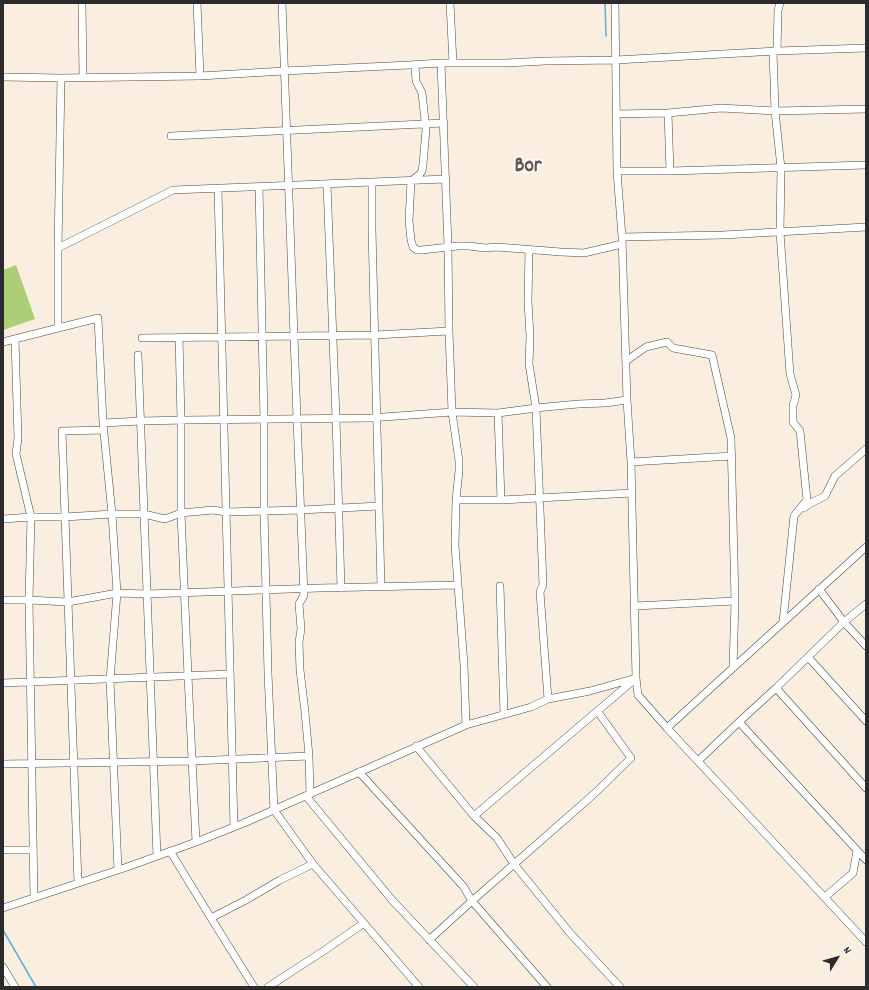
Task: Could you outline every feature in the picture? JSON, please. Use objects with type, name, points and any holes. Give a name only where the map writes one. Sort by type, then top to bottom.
[{"type":"street","points":[[82,3],[83,78]]},
{"type":"street","points":[[197,3],[200,76]]},
{"type":"street","points":[[282,3],[296,419],[304,589],[304,596],[299,604],[301,629],[299,642],[309,756],[308,795],[392,900],[474,987]]},
{"type":"street","points":[[450,3],[453,62]]},
{"type":"street","points":[[614,3],[617,171],[622,240],[631,462],[636,678],[638,695],[666,728],[866,942]]},
{"type":"street","points":[[780,3],[778,10],[775,51],[775,111],[781,168],[780,232],[790,374],[796,395],[793,406],[793,422],[800,431],[808,500],[794,516],[783,622]]},
{"type":"street","points":[[3,77],[83,78],[200,76],[453,62],[505,63],[616,60],[775,51],[866,48]]},
{"type":"street","points":[[442,63],[448,246],[448,331],[452,412],[459,461],[455,545],[464,665],[466,724]]},
{"type":"street","points":[[411,181],[422,171],[426,124],[422,93],[416,81],[414,65]]},
{"type":"street","points":[[58,328],[61,78]]},
{"type":"street","points":[[616,114],[668,113],[721,108],[775,111],[866,109]]},
{"type":"street","points":[[668,113],[670,171]]},
{"type":"street","points":[[170,136],[444,123]]},
{"type":"street","points":[[617,171],[866,166]]},
{"type":"street","points":[[58,248],[173,190],[446,179]]},
{"type":"street","points":[[411,181],[411,240],[413,247],[417,250],[448,246],[469,246],[584,253],[622,240],[866,227]]},
{"type":"street","points":[[372,182],[381,587]]},
{"type":"street","points":[[327,184],[341,588]]},
{"type":"street","points":[[259,187],[264,419],[264,511],[274,810],[313,864],[416,986]]},
{"type":"street","points":[[218,188],[234,827]]},
{"type":"street","points":[[529,249],[529,364],[536,408],[543,585],[540,592],[548,699]]},
{"type":"street","points":[[3,342],[98,318],[104,427],[117,593],[110,680],[118,870]]},
{"type":"street","points":[[142,338],[375,335],[448,331]]},
{"type":"street","points":[[179,337],[181,513],[196,842]]},
{"type":"street","points":[[15,339],[18,438],[16,454],[31,517],[28,600],[34,897]]},
{"type":"street","points":[[626,361],[646,347],[667,342],[673,348],[712,355],[731,438],[735,601],[733,668]]},
{"type":"street","points":[[138,355],[142,421],[144,514],[157,856]]},
{"type":"street","points":[[78,883],[62,431],[104,427],[142,421],[377,418],[452,412],[498,413],[628,400]]},
{"type":"street","points":[[498,413],[500,500]]},
{"type":"street","points":[[794,516],[809,504],[825,496],[835,476],[866,449]]},
{"type":"street","points":[[631,462],[732,456]]},
{"type":"street","points":[[456,500],[500,500],[632,493]]},
{"type":"street","points":[[3,519],[144,514],[165,519],[181,513],[213,510],[226,512],[379,506]]},
{"type":"street","points":[[666,728],[866,547]]},
{"type":"street","points":[[3,600],[68,602],[117,593],[147,594],[457,585]]},
{"type":"street","points":[[500,586],[504,714]]},
{"type":"street","points":[[820,589],[844,622],[866,646]]},
{"type":"street","points":[[635,606],[735,601]]},
{"type":"street","points":[[698,761],[844,622],[866,604]]},
{"type":"street","points":[[808,657],[866,721]]},
{"type":"street","points":[[3,683],[110,680],[230,674]]},
{"type":"street","points":[[3,908],[118,870],[234,827],[466,724],[531,707],[548,699],[636,678]]},
{"type":"street","points":[[474,816],[598,712],[636,678]]},
{"type":"street","points":[[776,688],[866,788]]},
{"type":"street","points":[[429,940],[594,794],[631,758],[598,712]]},
{"type":"street","points":[[739,722],[866,860]]},
{"type":"street","points":[[416,746],[474,816],[497,838],[514,864],[570,932],[620,987]]},
{"type":"street","points":[[3,764],[154,762],[309,756]]},
{"type":"street","points":[[359,772],[463,886],[472,901],[547,987]]},
{"type":"street","points":[[3,850],[33,850]]},
{"type":"street","points":[[170,851],[254,987]]},
{"type":"street","points":[[825,897],[853,873],[858,851]]},
{"type":"street","points":[[211,918],[280,880],[313,864]]},
{"type":"street","points":[[268,987],[364,923]]},
{"type":"street","points":[[3,967],[15,987]]},
{"type":"green space","points":[[16,265],[35,319],[3,330],[3,270]]},
{"type":"waterway","points":[[605,3],[606,36]]},
{"type":"waterway","points":[[3,930],[36,987]]},
{"type":"district","name":"Bor","points":[[528,168]]}]
